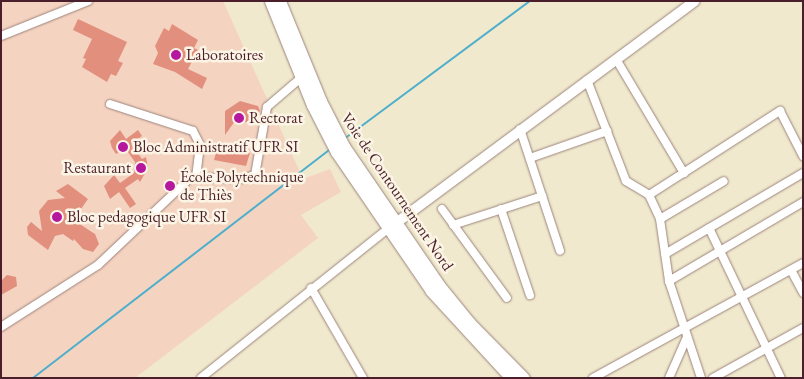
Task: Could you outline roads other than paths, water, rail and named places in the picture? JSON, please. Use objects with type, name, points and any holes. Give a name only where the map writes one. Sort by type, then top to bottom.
[{"type":"main road","name":"Voie de Contournement Nord","points":[[270,1],[306,75]]},
{"type":"main road","name":"Voie de Contournement Nord","points":[[280,1],[306,75],[330,133],[449,314],[511,378]]},
{"type":"main road","name":"Voie de Contournement Nord","points":[[392,225],[470,323],[524,378]]},
{"type":"street","points":[[1,36],[77,3],[88,1]]},
{"type":"street","points":[[201,378],[392,225],[695,1]]},
{"type":"street","points":[[616,60],[684,172]]},
{"type":"street","points":[[1,327],[98,265],[184,182],[196,176],[242,179],[255,175],[266,107],[306,75]]},
{"type":"street","points":[[587,80],[626,181],[649,195],[660,220],[669,281],[701,378]]},
{"type":"street","points":[[110,104],[194,131],[200,145],[196,176]]},
{"type":"street","points":[[649,195],[780,111],[803,156]]},
{"type":"street","points":[[520,129],[560,250]]},
{"type":"street","points":[[530,158],[607,130]]},
{"type":"street","points":[[665,254],[803,173]]},
{"type":"street","points":[[660,220],[724,181]]},
{"type":"street","points":[[453,225],[542,196]]},
{"type":"street","points":[[669,281],[803,202]]},
{"type":"street","points":[[442,208],[507,298]]},
{"type":"street","points":[[501,209],[530,295]]},
{"type":"street","points":[[708,228],[781,378]]},
{"type":"street","points":[[594,378],[803,263]]},
{"type":"street","points":[[791,270],[803,293]]},
{"type":"street","points":[[311,288],[362,378]]},
{"type":"street","points":[[713,378],[803,328]]},
{"type":"street","points":[[669,378],[687,337]]},
{"type":"waterway","points":[[344,139],[530,1]]},
{"type":"waterway","points":[[33,378],[330,149]]},
{"type":"place","name":"Laboratoires","points":[[176,55]]},
{"type":"place","name":"Rectorat","points":[[239,118]]},
{"type":"place","name":"Bloc Administratif UFR SI","points":[[123,147]]},
{"type":"place","name":"Restaurant","points":[[141,168]]},
{"type":"place","name":"École Polytechnique de Thiès","points":[[170,186]]},
{"type":"place","name":"Bloc pedagogique UFR SI","points":[[57,217]]}]
